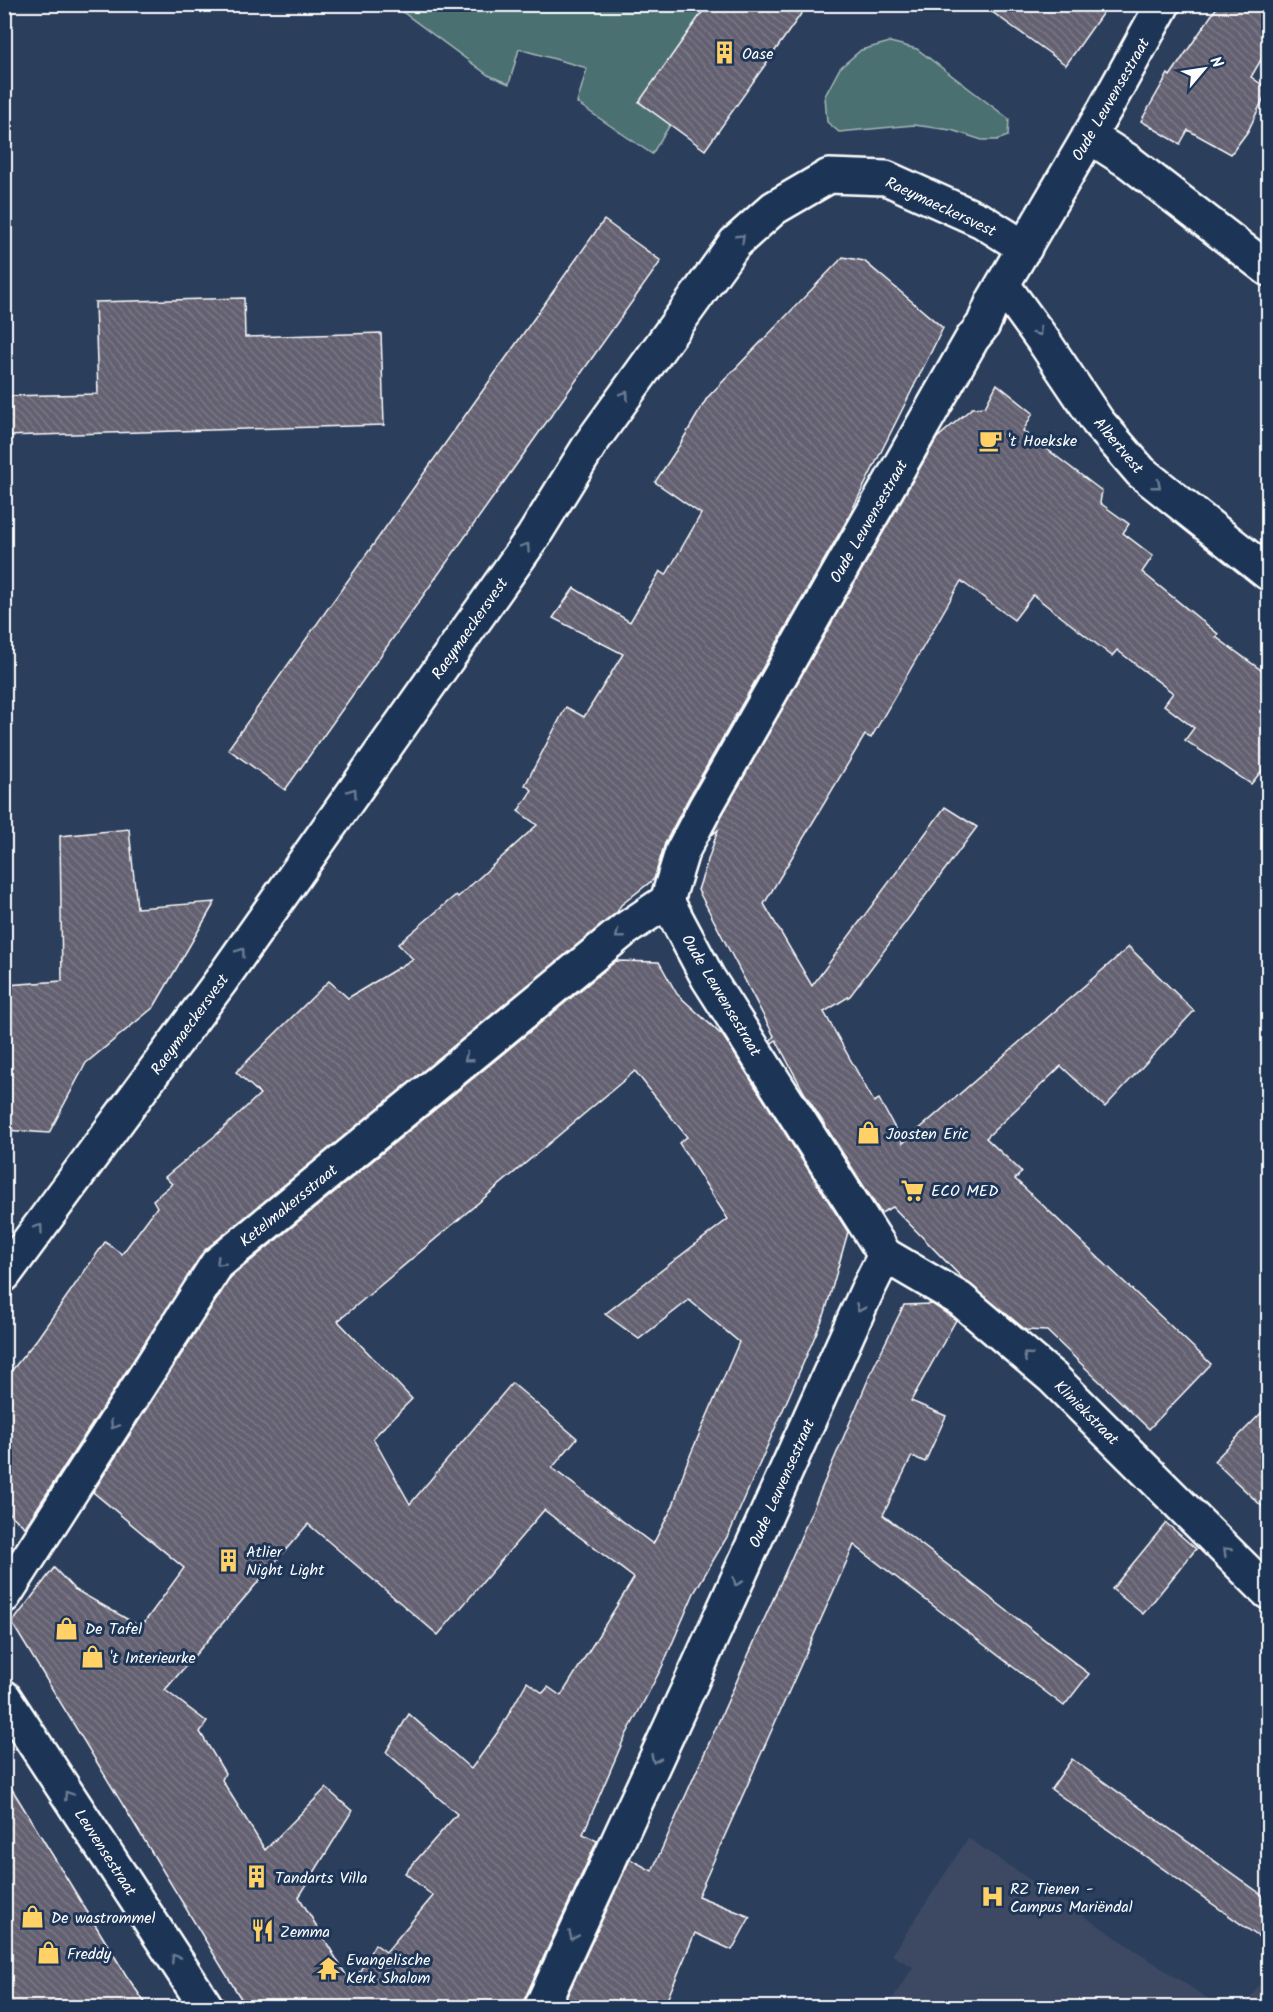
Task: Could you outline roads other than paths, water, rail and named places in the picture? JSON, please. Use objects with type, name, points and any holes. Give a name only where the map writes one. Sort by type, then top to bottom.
[{"type":"street","name":"Oude Leuvensestraat","points":[[541,2007],[885,1255],[708,978],[667,901],[682,852],[966,349],[983,325],[1003,285],[1163,4]]},
{"type":"street","points":[[1089,136],[1128,161],[1269,269]]},
{"type":"street","name":"Raeymaeckersvest","points":[[4,1275],[220,982],[533,537],[591,442],[735,243],[774,208],[830,176],[886,178],[982,221],[1025,248]]},
{"type":"street","name":"Albertvest","points":[[1003,285],[1098,422],[1141,472],[1269,573]]},
{"type":"street","name":"Ketelmakersstraat","points":[[4,1596],[216,1264],[624,930],[667,901]]},
{"type":"street","name":"Kliniekstraat","points":[[885,1255],[960,1299],[1053,1378],[1269,1592]]},
{"type":"street","name":"Leuvensestraat","points":[[4,1697],[207,2007]]},
{"type":"place","name":"Oase","points":[[724,53]]},
{"type":"place","name":"'t Hoekske","points":[[990,440]]},
{"type":"place","name":"Joosten Eric","points":[[868,1133]]},
{"type":"place","name":"ECO MED","points":[[913,1190]]},
{"type":"place","name":"Atlier Night Light","points":[[228,1560]]},
{"type":"place","name":"De Tafel","points":[[67,1628]]},
{"type":"place","name":"'t Interieurke","points":[[92,1657]]},
{"type":"place","name":"Tandarts Villa","points":[[257,1877]]},
{"type":"place","name":"RZ Tienen - Campus Mariëndal","points":[[992,1897]]},
{"type":"place","name":"De wastrommel","points":[[33,1917]]},
{"type":"place","name":"Zemma","points":[[262,1931]]},
{"type":"place","name":"Freddy","points":[[49,1953]]},
{"type":"place","name":"Evangelische Kerk Shalom","points":[[328,1968]]}]
